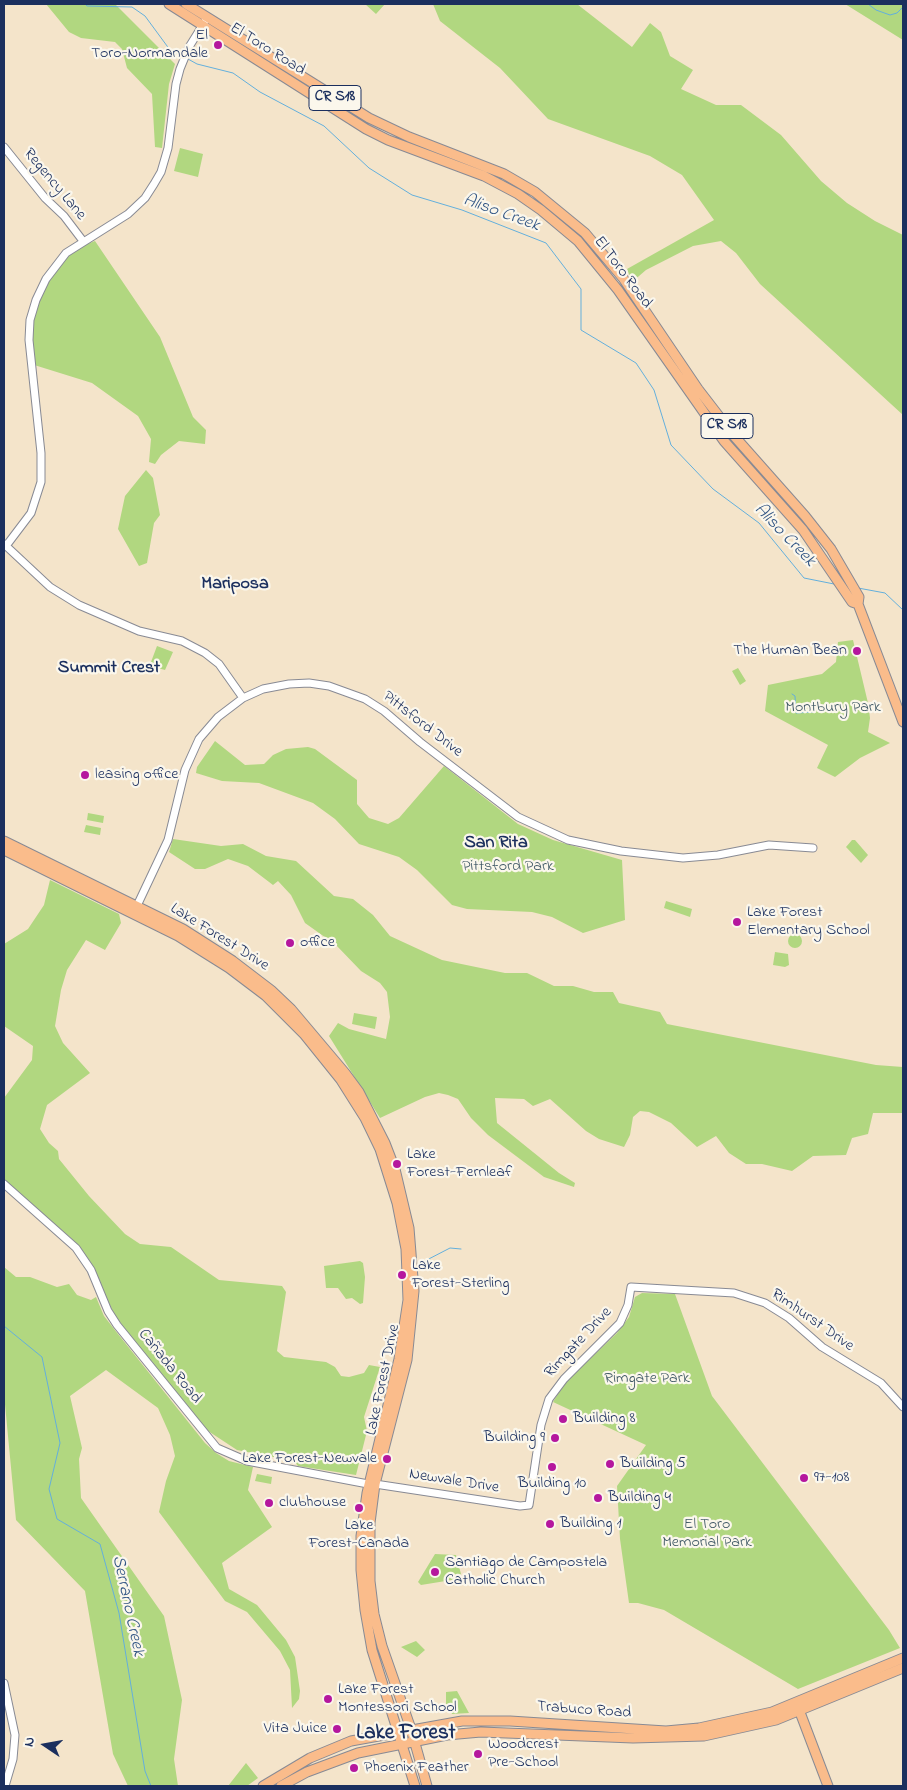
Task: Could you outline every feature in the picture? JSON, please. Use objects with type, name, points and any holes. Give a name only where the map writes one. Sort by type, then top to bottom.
[{"type":"main road","name":"El Toro Road","points":[[169,4],[366,129],[388,140],[484,176],[518,194],[578,240],[618,290],[724,441],[803,530],[852,602],[858,600]]},
{"type":"main road","name":"El Toro Road","points":[[186,4],[368,118],[409,137],[504,174],[535,192],[586,233],[618,271],[698,389],[740,444],[811,523],[847,575],[903,722]]},
{"type":"main road","name":"Lake Forest Drive","points":[[4,841],[135,909],[197,947],[266,996],[304,1034],[354,1099],[380,1149],[397,1203],[406,1249],[408,1300],[402,1346],[361,1536],[361,1570],[372,1650],[415,1786]]},
{"type":"main road","name":"Lake Forest Drive","points":[[4,850],[201,940],[271,990],[334,1057],[358,1092],[385,1142],[395,1169],[409,1228],[414,1291],[407,1360],[372,1484],[370,1581],[374,1614],[382,1646],[411,1730],[427,1786]]},
{"type":"main road","points":[[395,1376],[407,1360],[402,1346]]},
{"type":"main road","name":"Trabuco Road","points":[[281,1786],[307,1772],[358,1753],[401,1743],[481,1732],[642,1738],[704,1736],[776,1720],[798,1707],[903,1658]]},
{"type":"main road","name":"Trabuco Road","points":[[267,1785],[303,1762],[347,1743],[398,1732],[479,1719],[666,1730],[699,1728],[798,1707],[849,1690],[903,1668]]},
{"type":"main road","points":[[849,1690],[853,1683],[870,1675],[876,1669]]},
{"type":"main road","points":[[798,1707],[828,1786]]},
{"type":"main road","points":[[557,1735],[564,1730],[591,1731],[599,1726]]},
{"type":"main road","points":[[307,1772],[317,1763],[338,1754],[347,1743]]},
{"type":"main road","points":[[281,1786],[303,1771],[303,1762]]},
{"type":"street","points":[[207,18],[188,47],[180,69],[176,84],[168,148],[158,178],[145,198],[128,214],[66,253],[50,272],[40,290],[32,313],[29,340],[41,453],[41,482],[31,513],[5,545],[50,586],[78,605],[139,631],[174,638],[206,653],[219,664],[243,698]]},
{"type":"street","name":"Regency Lane","points":[[4,147],[45,198],[64,216],[83,241]]},
{"type":"street","name":"Pittsford Drive","points":[[135,909],[168,840],[185,770],[195,747],[218,717],[243,698],[272,686],[299,683],[329,686],[365,699],[384,711],[512,813],[528,823],[568,840],[621,851],[682,858],[718,855],[769,845],[812,848]]},
{"type":"street","name":"Cañada Road","points":[[4,1184],[76,1248],[91,1270],[108,1311],[117,1325],[217,1448],[247,1460],[372,1484]]},
{"type":"street","name":"Rimhurst Drive","points":[[631,1287],[732,1293],[765,1303],[789,1318],[822,1347],[877,1380],[903,1407]]},
{"type":"street","name":"Rimgate Drive","points":[[528,1504],[541,1425],[549,1399],[564,1379],[620,1323],[628,1305],[631,1287]]},
{"type":"street","name":"Newvale Drive","points":[[372,1484],[520,1506],[528,1504]]},
{"type":"street","points":[[4,1683],[15,1735],[13,1759],[5,1786]]},
{"type":"green space","points":[[46,4],[115,4],[175,64],[169,84],[162,148],[155,147],[152,94],[127,68],[122,49],[115,42],[81,38],[69,32]]},
{"type":"green space","points":[[365,4],[385,4],[376,14]]},
{"type":"green space","points":[[433,4],[577,4],[632,47],[650,23],[661,32],[670,56],[693,70],[681,89],[716,105],[741,105],[781,135],[821,181],[847,203],[875,221],[903,235],[903,415],[760,284],[736,253],[721,241],[693,246],[646,270],[632,282],[627,269],[714,220],[682,175],[650,156],[548,119],[500,68],[440,21]]},
{"type":"green space","points":[[845,4],[903,4],[903,40]]},
{"type":"green space","points":[[180,148],[203,154],[198,177],[174,171]]},
{"type":"green space","points":[[95,241],[160,337],[193,417],[206,430],[205,444],[179,441],[161,455],[155,464],[149,462],[151,439],[138,416],[92,383],[31,364],[31,316],[46,279],[69,251]]},
{"type":"green space","points":[[146,470],[153,478],[160,515],[154,523],[147,563],[139,566],[118,529],[125,496]]},
{"type":"green space","name":"Montbury Park","points":[[853,640],[868,703],[870,718],[868,732],[890,743],[860,758],[835,777],[817,768],[828,745],[765,711],[768,685],[822,674],[836,662],[838,642]]},
{"type":"green space","points":[[157,646],[173,652],[165,670],[154,667],[155,664],[151,662]]},
{"type":"green space","points":[[738,668],[746,681],[740,685],[732,671]]},
{"type":"green space","name":"Pittsford Park","points":[[215,741],[245,765],[264,764],[273,755],[286,749],[308,747],[315,749],[357,780],[357,804],[369,818],[388,824],[399,818],[444,766],[518,824],[553,840],[622,860],[625,920],[583,933],[552,917],[532,912],[467,909],[452,905],[417,870],[399,857],[359,844],[335,819],[313,803],[259,783],[222,781],[196,773],[197,767]]},
{"type":"green space","points":[[88,813],[104,816],[103,823],[87,820]]},
{"type":"green space","points":[[86,825],[101,828],[100,835],[84,832]]},
{"type":"green space","points":[[173,839],[221,846],[243,844],[266,856],[296,861],[334,896],[353,899],[373,915],[390,936],[442,960],[505,973],[527,973],[554,986],[573,986],[594,992],[613,992],[619,1003],[660,1012],[667,1024],[876,1065],[903,1067],[903,1113],[873,1113],[868,1134],[852,1138],[846,1155],[813,1156],[792,1171],[762,1164],[746,1164],[729,1153],[716,1136],[697,1147],[671,1123],[649,1112],[640,1111],[633,1117],[630,1135],[624,1147],[599,1139],[586,1131],[550,1099],[533,1106],[524,1099],[495,1098],[497,1123],[559,1173],[575,1183],[574,1187],[544,1177],[488,1135],[471,1118],[458,1099],[448,1095],[439,1093],[425,1097],[380,1118],[329,1036],[338,1023],[349,1029],[386,1039],[390,1017],[387,992],[380,983],[361,971],[336,945],[305,923],[291,895],[278,881],[273,885],[248,866],[228,859],[205,869],[195,869],[169,852]]},
{"type":"green space","points":[[852,840],[855,840],[868,855],[861,863],[846,847]]},
{"type":"green space","points":[[50,880],[119,914],[121,923],[105,950],[86,940],[67,970],[61,990],[55,1026],[63,1043],[90,1073],[47,1105],[40,1129],[49,1143],[58,1151],[59,1159],[89,1196],[125,1234],[140,1244],[171,1247],[219,1280],[282,1286],[286,1292],[277,1351],[284,1357],[326,1362],[335,1367],[341,1376],[349,1377],[364,1373],[369,1365],[380,1367],[364,1417],[367,1431],[356,1475],[298,1466],[294,1461],[237,1450],[202,1427],[115,1316],[84,1253],[71,1238],[4,1181],[4,1098],[32,1060],[33,1046],[4,1026],[4,944],[28,929],[44,905]]},
{"type":"green space","points":[[666,901],[692,909],[690,917],[664,908]]},
{"type":"green space","points":[[795,934],[800,936],[802,941],[800,946],[795,948],[790,946],[788,941],[790,936]]},
{"type":"green space","points":[[775,952],[788,954],[789,965],[785,967],[773,965]]},
{"type":"green space","points":[[354,1013],[377,1017],[375,1029],[352,1024]]},
{"type":"green space","points":[[360,1261],[363,1263],[365,1277],[363,1303],[360,1304],[352,1298],[346,1299],[338,1288],[326,1288],[324,1266]]},
{"type":"green space","points":[[4,1267],[16,1277],[30,1277],[57,1287],[69,1284],[77,1295],[91,1300],[96,1297],[104,1316],[205,1443],[229,1461],[253,1467],[248,1490],[272,1527],[222,1563],[229,1589],[257,1605],[286,1640],[295,1657],[300,1691],[299,1699],[292,1708],[290,1670],[280,1651],[247,1612],[225,1601],[159,1512],[166,1481],[175,1456],[170,1435],[158,1408],[106,1370],[70,1396],[82,1448],[79,1459],[81,1498],[164,1616],[182,1700],[174,1759],[178,1786],[128,1786],[113,1754],[85,1591],[16,1520],[4,1394]]},
{"type":"green space","name":"El Toro Memorial Park","points":[[642,1293],[675,1294],[712,1396],[889,1630],[900,1648],[798,1689],[664,1610],[638,1603],[629,1603],[620,1539],[617,1486],[646,1445],[553,1402],[564,1384],[617,1333],[629,1317],[635,1297]]},
{"type":"green space","points":[[257,1474],[272,1477],[271,1484],[255,1481]]},
{"type":"green space","points":[[435,1554],[456,1555],[461,1574],[458,1576],[458,1579],[421,1585],[418,1582]]},
{"type":"green space","points":[[416,1641],[425,1650],[417,1657],[401,1647]]},
{"type":"green space","points":[[457,1691],[469,1713],[452,1714],[446,1704],[446,1692]]},
{"type":"green space","points":[[246,1763],[258,1778],[247,1786],[228,1786]]},
{"type":"waterway","name":"Aliso Creek","points":[[85,4],[87,6],[132,7],[145,16],[170,50],[182,56]]},
{"type":"waterway","points":[[868,4],[876,10],[890,15],[897,13],[903,7]]},
{"type":"waterway","name":"Aliso Creek","points":[[188,59],[197,64],[233,73],[260,92],[324,126],[369,168],[412,195],[462,210],[546,243],[581,289],[581,330],[636,363],[654,390],[671,445],[713,489],[759,523],[804,578],[834,584]]},
{"type":"waterway","name":"Aliso Creek","points":[[858,588],[885,593],[903,610]]},
{"type":"waterway","points":[[792,694],[795,696],[796,713],[814,712],[817,707]]},
{"type":"waterway","points":[[421,1263],[450,1248],[461,1249]]},
{"type":"waterway","name":"Serrano Creek","points":[[4,1326],[42,1357],[60,1443],[49,1489],[57,1519],[100,1544],[119,1613],[145,1771],[151,1786]]},
{"type":"place","name":"El Toro-Normandale","points":[[218,45]]},
{"type":"place","name":"The Human Bean","points":[[857,651]]},
{"type":"place","name":"leasing office","points":[[85,775]]},
{"type":"place","name":"Lake Forest Elementary School","points":[[737,922]]},
{"type":"place","name":"office","points":[[290,943]]},
{"type":"place","name":"Lake Forest-Fernleaf","points":[[397,1164]]},
{"type":"place","name":"Lake Forest-Sterling","points":[[402,1275]]},
{"type":"place","name":"Building 8","points":[[563,1419]]},
{"type":"place","name":"Building 9","points":[[555,1438]]},
{"type":"place","name":"Lake Forest-Newvale","points":[[387,1459]]},
{"type":"place","name":"Building 5","points":[[610,1464]]},
{"type":"place","name":"Building 10","points":[[552,1467]]},
{"type":"place","name":"97-108","points":[[804,1478]]},
{"type":"place","name":"Building 4","points":[[598,1498]]},
{"type":"place","name":"clubhouse","points":[[269,1503]]},
{"type":"place","name":"Lake Forest-Canada","points":[[359,1508]]},
{"type":"place","name":"Building 1","points":[[550,1524]]},
{"type":"place","name":"Santiago de Campostela Catholic Church","points":[[435,1572]]},
{"type":"place","name":"Lake Forest Montessori School","points":[[328,1699]]},
{"type":"place","name":"Vita Juice","points":[[337,1729]]},
{"type":"place","name":"Woodcrest Pre-School","points":[[478,1754]]},
{"type":"place","name":"Phoenix Feather","points":[[354,1768]]},
{"type":"district","name":"Mariposa","points":[[235,585]]},
{"type":"district","name":"Summit Crest","points":[[109,669]]},
{"type":"district","name":"San Rita","points":[[496,844]]},
{"type":"district","name":"Lake Forest","points":[[406,1735]]},
{"type":"park label","name":"Rimgate Park","points":[[647,1379]]}]
